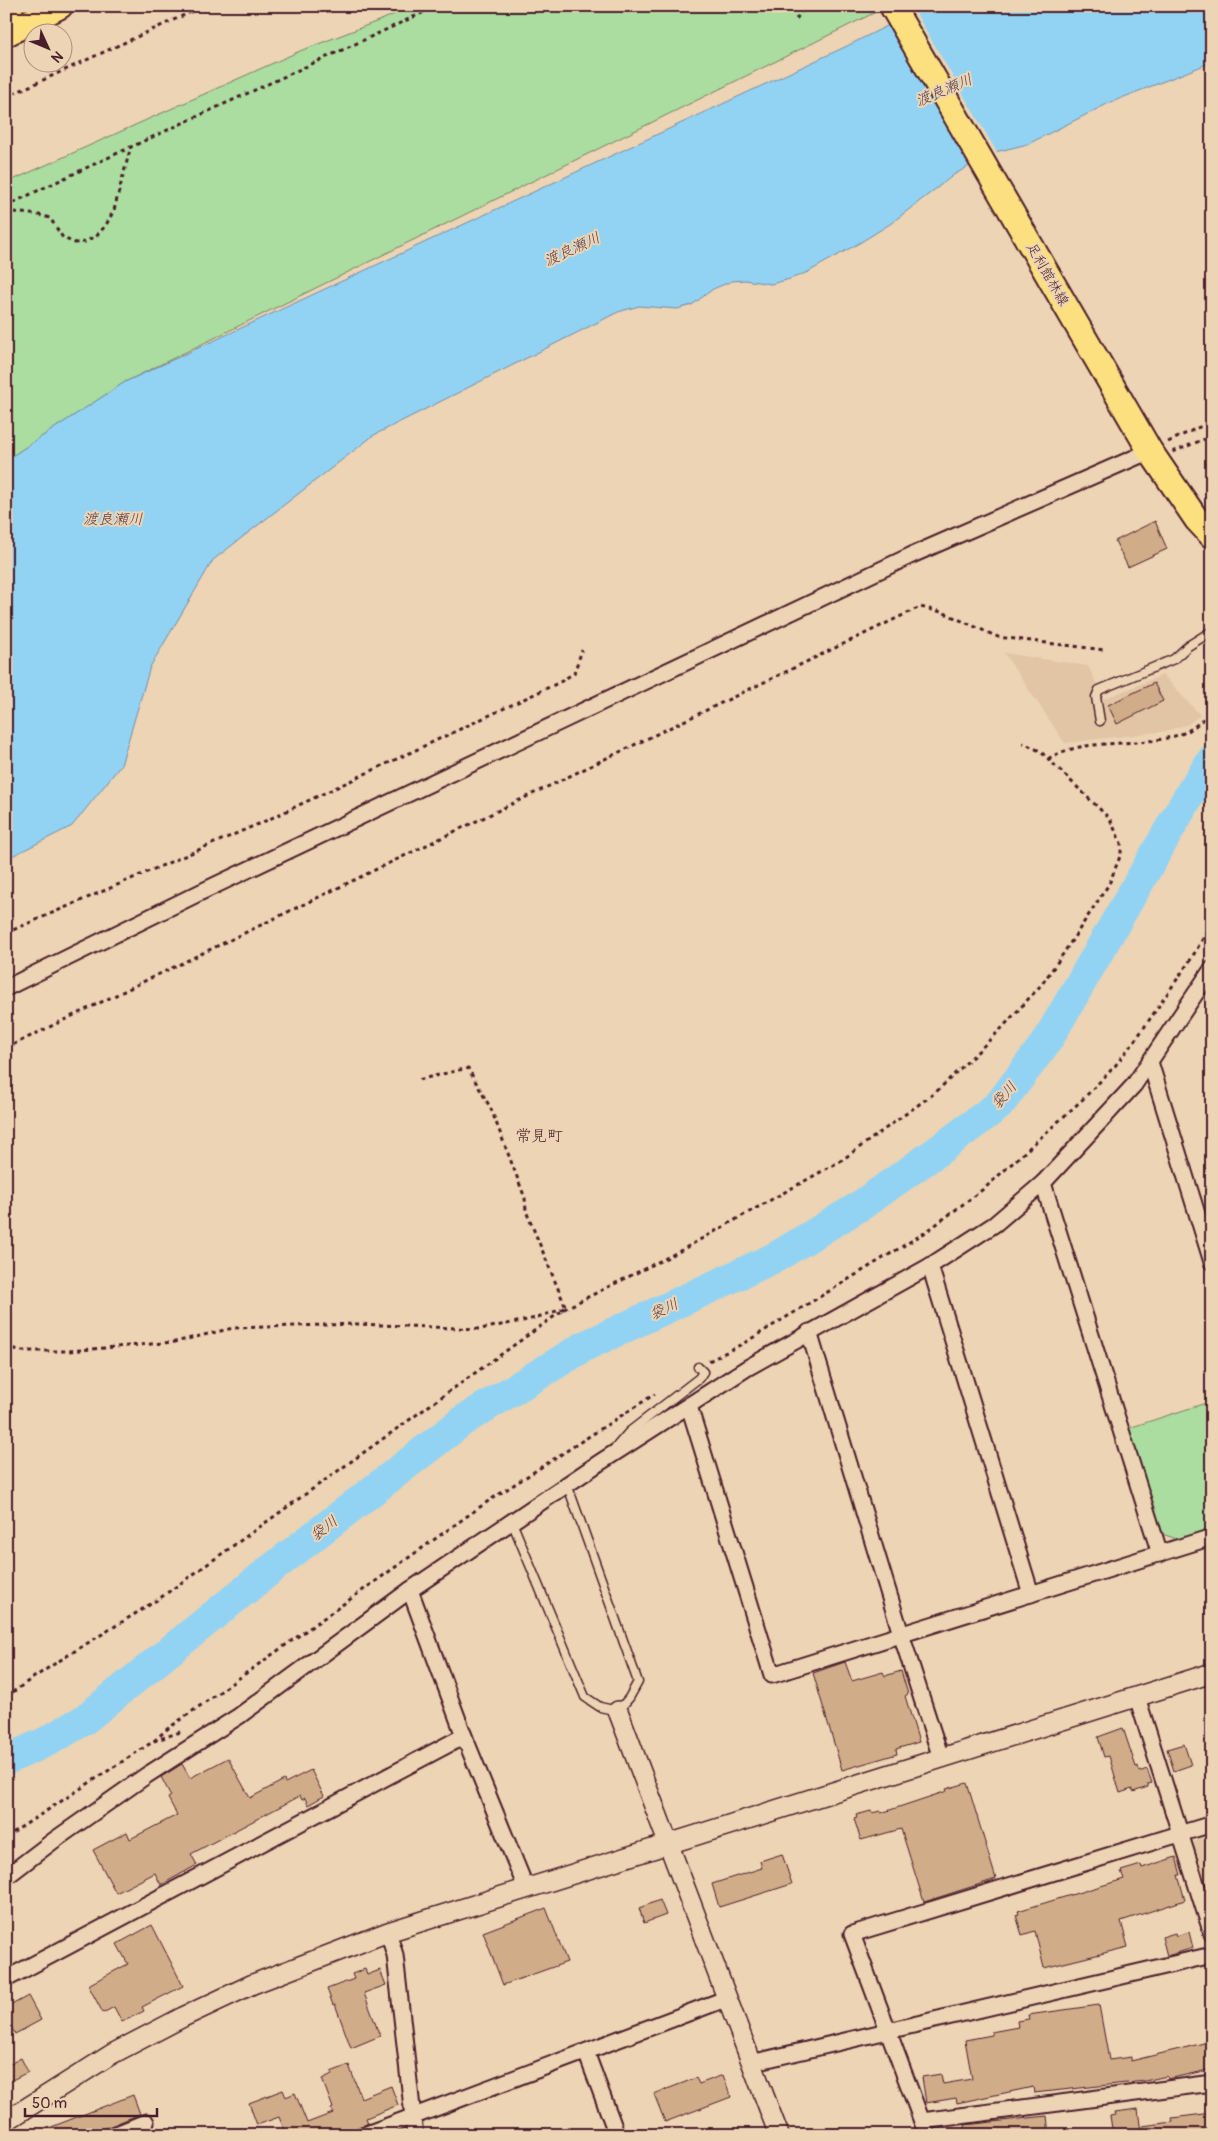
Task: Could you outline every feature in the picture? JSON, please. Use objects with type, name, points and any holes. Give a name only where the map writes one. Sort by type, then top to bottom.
[{"type":"main road","points":[[8,6],[11,32],[60,6]]},
{"type":"main road","name":"足利館林線","points":[[892,6],[1155,446],[1191,512],[1212,536]]},
{"type":"street","points":[[6,988],[201,892],[912,555],[1155,446]]},
{"type":"street","points":[[6,1877],[53,1841],[139,1781],[239,1716],[410,1590],[567,1484],[747,1368],[930,1266],[995,1224],[1043,1183],[1134,1085],[1212,969]]},
{"type":"street","points":[[1150,1062],[1206,1223],[1212,1262]]},
{"type":"street","points":[[1043,1183],[1160,1554]]},
{"type":"street","points":[[930,1266],[1031,1594]]},
{"type":"street","points":[[809,1332],[901,1634],[941,1758]]},
{"type":"street","points":[[689,1406],[772,1675],[1212,1537]]},
{"type":"street","points":[[410,1590],[464,1736],[526,1888]]},
{"type":"street","points":[[6,2121],[112,2054],[183,2017],[253,1984],[388,1932],[1212,1673]]},
{"type":"street","points":[[1137,1697],[1212,1934]]},
{"type":"street","points":[[618,1711],[779,2135]]},
{"type":"street","points":[[6,1979],[464,1736]]},
{"type":"street","points":[[1212,1824],[852,1934],[925,2128],[1212,2083]]},
{"type":"street","points":[[388,1932],[395,1955],[415,2135]]},
{"type":"street","points":[[751,2063],[1212,1955]]},
{"type":"street","points":[[364,2135],[728,1998]]},
{"type":"street","points":[[586,2052],[617,2135]]},
{"type":"street","points":[[114,2135],[146,2122]]},
{"type":"lane","points":[[1100,721],[1096,697],[1100,690],[1174,659],[1188,646],[1212,631]]},
{"type":"lane","points":[[599,1463],[629,1432],[699,1378],[703,1372],[698,1366]]},
{"type":"lane","points":[[512,1522],[585,1697],[600,1707],[618,1711],[629,1698],[638,1682],[567,1484]]},
{"type":"path","points":[[6,97],[204,6]]},
{"type":"path","points":[[6,206],[131,146],[328,58],[437,6]]},
{"type":"path","points":[[796,20],[806,6]]},
{"type":"path","points":[[6,211],[50,218],[63,238],[75,244],[85,242],[97,235],[106,225],[114,210],[131,146]]},
{"type":"path","points":[[1155,446],[1212,421]]},
{"type":"path","points":[[1155,446],[1189,444],[1212,436]]},
{"type":"path","points":[[6,1048],[920,607],[942,612],[998,637],[1105,650]]},
{"type":"path","points":[[6,933],[263,822],[560,682],[574,672],[582,650]]},
{"type":"path","points":[[1048,759],[1066,750],[1166,738],[1183,734],[1196,726],[1212,710]]},
{"type":"path","points":[[6,1697],[42,1671],[101,1637],[160,1598],[566,1308],[678,1252],[842,1160],[936,1092],[1001,1029],[1042,984],[1109,884],[1121,854],[1121,842],[1110,819],[1040,750],[1023,743]]},
{"type":"path","points":[[698,1366],[744,1343],[926,1232],[986,1187],[1082,1100],[1115,1066],[1180,976],[1212,924]]},
{"type":"path","points":[[418,1080],[468,1068],[490,1109],[525,1198],[526,1211],[566,1308]]},
{"type":"path","points":[[6,1346],[21,1351],[68,1351],[176,1342],[233,1328],[357,1324],[480,1329],[528,1320],[566,1308]]},
{"type":"path","points":[[6,1837],[154,1741],[166,1730],[487,1502],[658,1392]]},
{"type":"path","points":[[154,1741],[187,1730]]},
{"type":"shaded area","points":[[1004,653],[1088,666],[1104,699],[1163,675],[1200,715],[1188,724],[1166,731],[1065,743]]},
{"type":"shaded area","points":[[1212,1831],[1212,1905],[1193,1845],[1199,1835]]},
{"type":"green space","points":[[411,6],[888,6],[125,382],[6,460],[6,183],[300,51],[386,18]]},
{"type":"green space","points":[[1212,1401],[1212,1530],[1180,1540],[1162,1534],[1129,1428]]},
{"type":"water","name":"渡良瀬川","points":[[927,6],[1212,6],[1212,62],[1109,103],[1028,144],[995,152],[955,174],[890,224],[808,272],[771,284],[745,280],[732,281],[713,289],[692,305],[677,309],[639,306],[618,312],[374,435],[213,560],[150,667],[121,765],[72,826],[6,859],[6,460],[125,382],[845,47]]},
{"type":"pier","points":[[914,10],[998,154],[975,167],[890,22]]},
{"type":"building","points":[[1155,521],[1167,549],[1128,567],[1115,541]]},
{"type":"building","points":[[1154,683],[1163,701],[1117,724],[1108,705]]},
{"type":"building","points":[[845,1662],[852,1681],[883,1672],[885,1676],[901,1671],[908,1694],[905,1696],[919,1742],[896,1749],[897,1754],[842,1770],[813,1673]]},
{"type":"building","points":[[1123,1728],[1136,1767],[1138,1766],[1139,1772],[1147,1769],[1152,1783],[1148,1784],[1148,1787],[1133,1792],[1132,1789],[1120,1793],[1109,1756],[1104,1757],[1098,1737]]},
{"type":"building","points":[[1184,1744],[1191,1765],[1174,1771],[1167,1749]]},
{"type":"building","points":[[228,1758],[250,1798],[284,1780],[285,1783],[311,1770],[324,1796],[308,1805],[305,1798],[302,1800],[300,1796],[191,1854],[197,1865],[161,1885],[155,1873],[116,1893],[93,1850],[127,1832],[130,1839],[177,1815],[168,1798],[171,1796],[161,1777],[182,1764],[190,1778]]},
{"type":"building","points":[[967,1783],[996,1879],[924,1902],[901,1829],[861,1840],[854,1819],[857,1818],[856,1815],[871,1811],[872,1813],[880,1811],[881,1813]]},
{"type":"building","points":[[782,1854],[792,1884],[719,1907],[712,1884],[762,1868],[760,1861]]},
{"type":"building","points":[[1176,1857],[1181,1875],[1178,1875],[1185,1900],[1121,1921],[1128,1947],[1044,1968],[1035,1931],[1022,1935],[1016,1915],[1019,1914],[1018,1911],[1124,1879],[1121,1871],[1141,1865],[1142,1868]]},
{"type":"building","points":[[660,1900],[666,1915],[644,1923],[639,1908]]},
{"type":"building","points":[[546,1908],[567,1962],[503,1985],[483,1932]]},
{"type":"building","points":[[152,1925],[183,1986],[142,2007],[144,2011],[122,2022],[114,2007],[103,2013],[88,1985],[128,1964],[117,1944]]},
{"type":"building","points":[[1189,1932],[1193,1948],[1167,1956],[1162,1937],[1175,1933],[1176,1936]]},
{"type":"building","points":[[365,1969],[367,1975],[380,1970],[386,1985],[364,1993],[380,2036],[351,2048],[335,2004],[333,2005],[327,1989],[354,1979],[352,1974]]},
{"type":"building","points":[[28,1996],[41,2020],[15,2034],[6,2017],[6,2008]]},
{"type":"building","points":[[1099,2005],[1109,2060],[1131,2057],[1131,2061],[1212,2041],[1212,2069],[1168,2079],[1167,2076],[1145,2081],[1034,2093],[1033,2087],[957,2103],[956,2098],[926,2103],[922,2077],[941,2074],[943,2084],[972,2079],[965,2040],[992,2035],[991,2032],[1018,2027],[1017,2021],[1029,2019],[1028,2015]]},
{"type":"building","points":[[21,2058],[28,2072],[6,2083],[6,2066]]},
{"type":"building","points":[[349,2065],[361,2098],[391,2086],[398,2105],[366,2118],[368,2123],[338,2135],[280,2135],[285,2132],[279,2117],[257,2125],[249,2103],[283,2090],[286,2097],[295,2093],[307,2123],[333,2113],[331,2109],[333,2108],[322,2079],[332,2074],[331,2072]]},
{"type":"building","points":[[723,2075],[731,2097],[665,2122],[654,2094],[696,2078],[699,2084]]},
{"type":"building","points":[[133,2095],[140,2114],[88,2135],[31,2135]]},
{"type":"building","points":[[1138,2109],[1141,2133],[1113,2135],[1110,2116],[1116,2115],[1115,2112]]},
{"type":"building","points":[[1212,2113],[1212,2135],[1143,2135],[1142,2126],[1173,2122],[1172,2118]]},
{"type":"building","points":[[1047,2116],[1049,2135],[966,2135],[965,2125]]},
{"type":"waterway","name":"袋川","points":[[6,1760],[48,1741],[84,1720],[270,1570],[464,1420],[585,1346],[776,1257],[860,1206],[999,1105],[1047,1041],[1191,792],[1212,760]]},
{"type":"district","name":"常見町","points":[[539,1135]]}]
